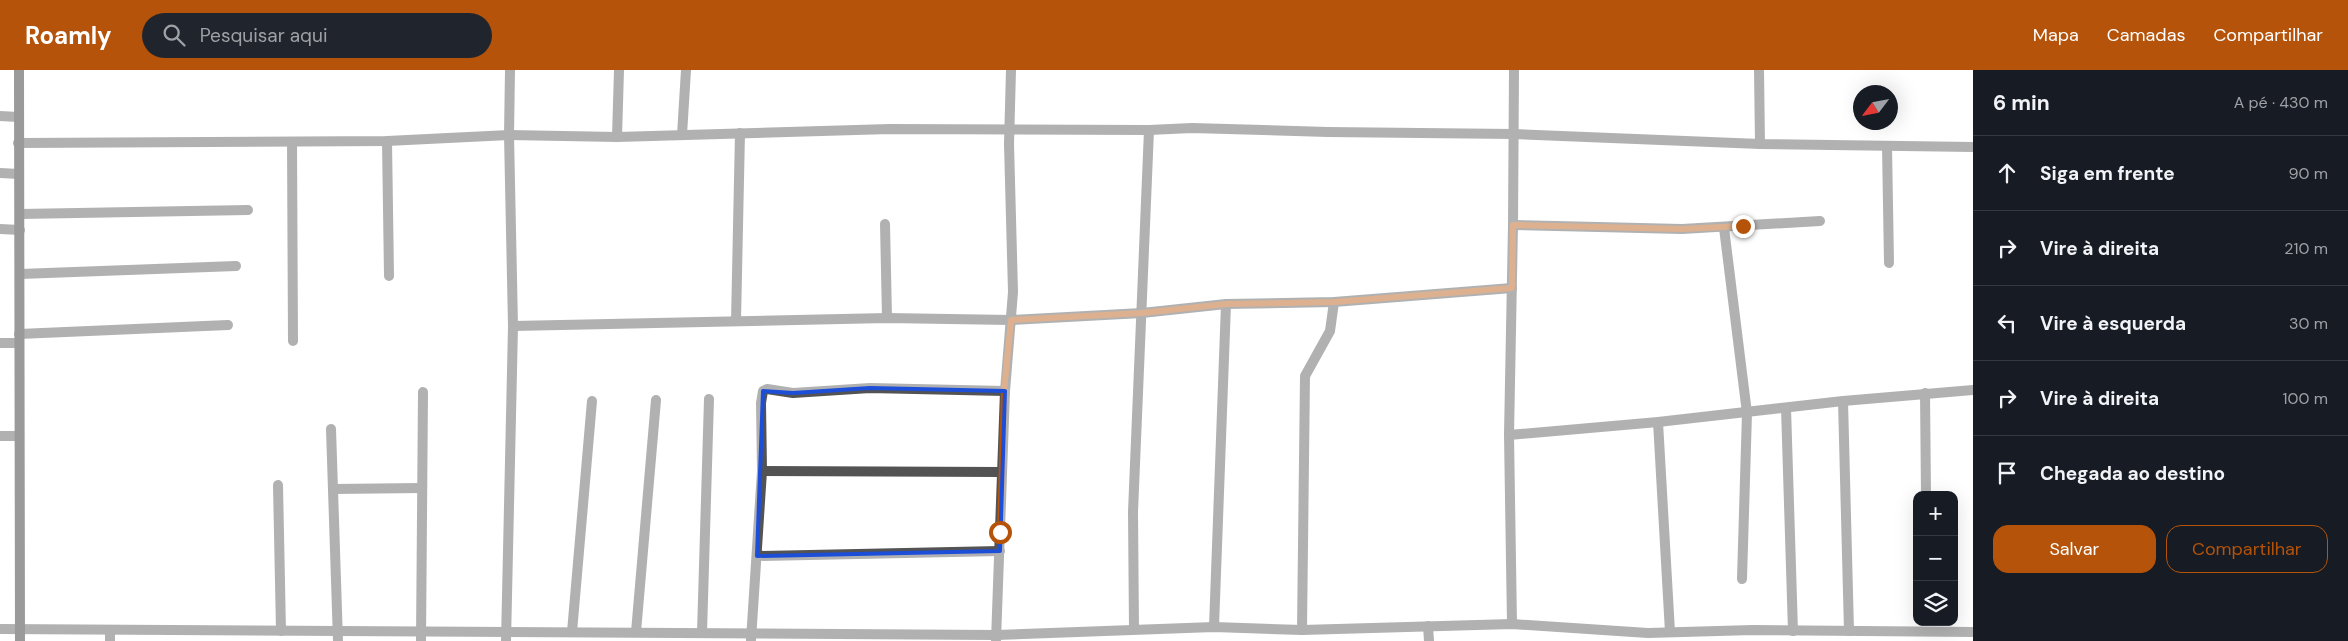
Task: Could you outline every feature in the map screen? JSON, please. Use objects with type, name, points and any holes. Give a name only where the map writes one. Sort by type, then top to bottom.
[{"type":"street","points":[[19,70],[20,641]]},
{"type":"street","points":[[506,636],[513,326],[508,135],[510,70]]},
{"type":"street","points":[[617,137],[619,70]]},
{"type":"street","points":[[682,135],[686,70]]},
{"type":"street","points":[[996,638],[1004,391],[1013,292],[1010,129],[1011,70]]},
{"type":"street","points":[[1512,624],[1509,435],[1514,70]]},
{"type":"street","points":[[1759,70],[1760,144]]},
{"type":"street","points":[[0,116],[18,117]]},
{"type":"street","points":[[18,143],[387,141],[508,135],[617,137],[740,133],[1010,129],[1149,130],[1192,128],[1514,134],[1760,144],[1973,147]]},
{"type":"street","points":[[1134,629],[1133,512],[1149,130]]},
{"type":"street","points":[[736,320],[740,133]]},
{"type":"street","points":[[387,141],[389,276]]},
{"type":"street","points":[[292,142],[293,341]]},
{"type":"street","points":[[1887,146],[1889,263]]},
{"type":"street","points":[[0,173],[19,174]]},
{"type":"street","points":[[20,214],[248,210]]},
{"type":"street","points":[[1513,225],[1724,228],[1820,221]]},
{"type":"street","points":[[885,224],[888,318]]},
{"type":"street","points":[[1724,228],[1747,413],[1742,579]]},
{"type":"street","points":[[0,229],[20,230]]},
{"type":"street","points":[[20,274],[236,266]]},
{"type":"street","points":[[513,326],[888,318],[1011,320],[1142,313],[1226,304],[1334,302],[1512,288]]},
{"type":"street","points":[[1302,630],[1306,376],[1330,331],[1334,302]]},
{"type":"street","points":[[1214,627],[1226,304]]},
{"type":"street","points":[[0,343],[19,338],[228,325]]},
{"type":"street","points":[[752,638],[762,471],[761,397],[763,391],[767,389],[793,394],[870,388],[1004,391]]},
{"type":"street","points":[[1509,435],[1658,422],[1925,393],[1973,390]]},
{"type":"street","points":[[421,636],[423,392]]},
{"type":"street","points":[[1925,393],[1926,491]]},
{"type":"street","points":[[702,633],[709,399]]},
{"type":"street","points":[[572,632],[592,400]]},
{"type":"street","points":[[636,632],[656,400]]},
{"type":"street","points":[[1843,401],[1849,631]]},
{"type":"street","points":[[1786,408],[1793,630]]},
{"type":"street","points":[[1658,422],[1670,632]]},
{"type":"street","points":[[331,429],[338,641]]},
{"type":"street","points":[[0,436],[19,436]]},
{"type":"street","points":[[762,471],[1001,472]]},
{"type":"street","points":[[278,485],[281,631]]},
{"type":"street","points":[[333,489],[422,488]]},
{"type":"street","points":[[757,556],[1000,551]]},
{"type":"street","points":[[0,629],[110,636],[268,636],[281,631],[337,630],[421,636],[506,636],[572,632],[636,632],[702,633],[752,638],[996,638],[1134,629],[1214,627],[1302,630],[1512,624],[1648,637],[1670,632],[1849,631],[1926,626],[1973,632]]},
{"type":"street","points":[[1428,626],[1429,641]]},
{"type":"highlighted area","points":[[870,388],[1005,391],[1000,551],[757,556],[763,391],[793,393]]},
{"type":"route","points":[[1000,532],[1004,391],[1011,320],[1142,313],[1226,304],[1334,302],[1512,288],[1513,225],[1682,229],[1743,226]]}]
